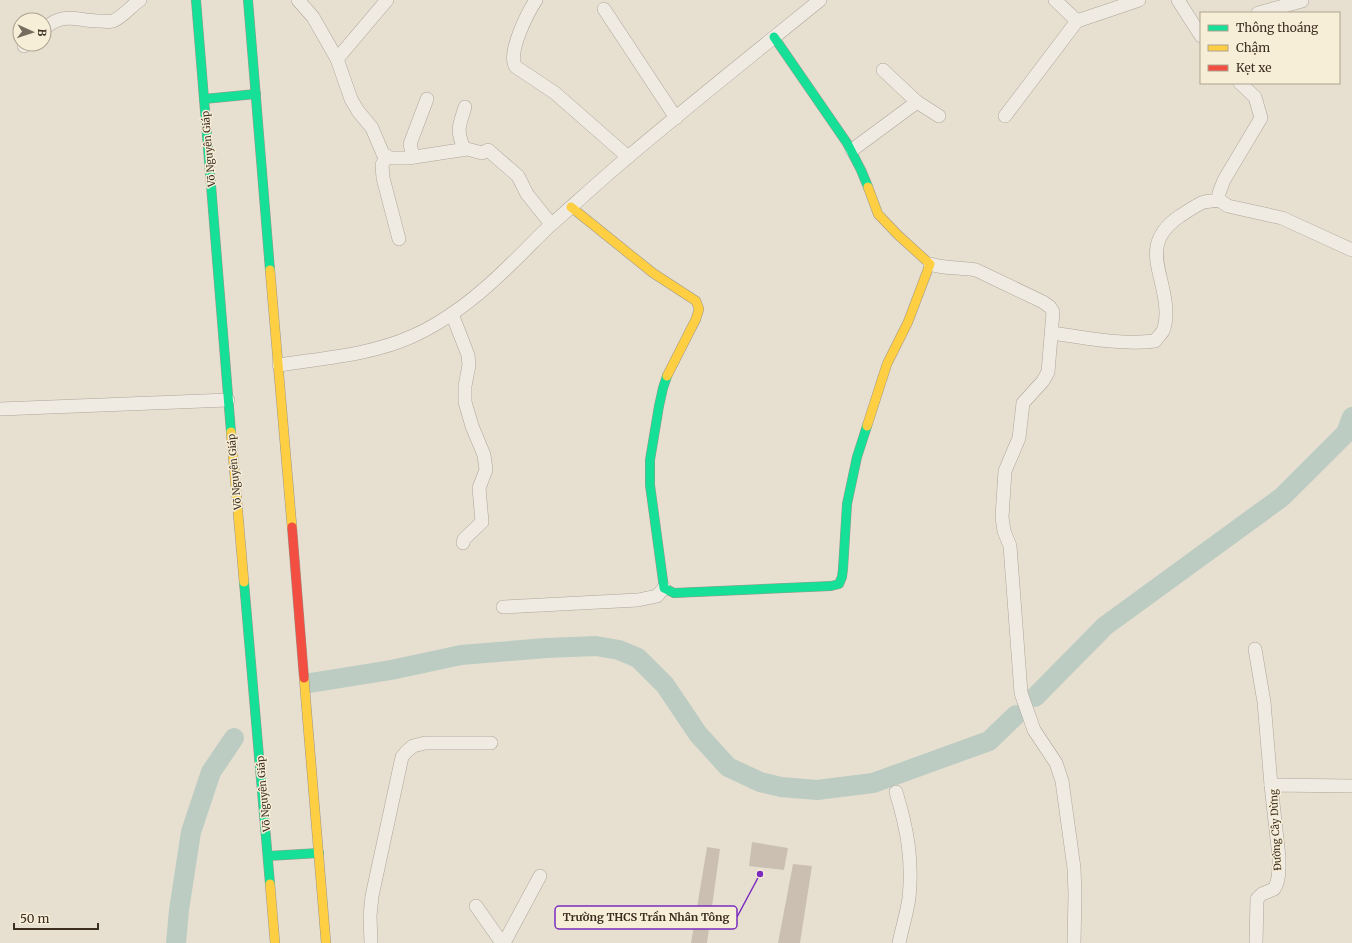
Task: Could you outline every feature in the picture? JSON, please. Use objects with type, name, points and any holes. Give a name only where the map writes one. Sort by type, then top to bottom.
[{"type":"main road","name":"Võ Nguyên Giáp","points":[[196,0],[228,400],[275,943]]},
{"type":"main road","points":[[248,0],[326,943]]},
{"type":"main road","points":[[571,207],[653,273],[696,301],[699,309],[696,319],[671,367],[663,388],[658,406],[650,460],[650,485],[664,588],[674,593],[831,586],[839,584],[843,569],[848,499],[857,457],[887,364],[908,322],[930,264],[898,235],[878,214],[852,150],[774,37]]},
{"type":"main road","points":[[204,99],[256,94]]},
{"type":"main road","points":[[268,856],[319,852]]},
{"type":"street","points":[[52,22],[72,17],[92,21],[112,21],[140,0]]},
{"type":"street","points":[[298,0],[313,17],[337,59],[351,99],[358,111],[372,128],[383,154],[390,158],[413,157],[464,149],[482,153],[488,150],[518,176],[527,194],[551,224]]},
{"type":"street","points":[[337,59],[387,0]]},
{"type":"street","points":[[536,0],[528,11],[514,50],[514,64],[516,67],[555,93],[628,157]]},
{"type":"street","points":[[279,365],[359,352],[390,345],[414,336],[452,314],[478,295],[551,224],[628,157],[820,0]]},
{"type":"street","points":[[1055,0],[1077,21]]},
{"type":"street","points":[[1005,116],[1077,21],[1139,0]]},
{"type":"street","points":[[1178,0],[1200,34]]},
{"type":"street","points":[[1262,12],[1302,1]]},
{"type":"street","points":[[604,9],[676,118]]},
{"type":"street","points":[[882,70],[917,102],[939,116]]},
{"type":"street","points":[[1241,84],[1255,97],[1262,118],[1222,185],[1218,194],[1220,200],[1228,206],[1282,218],[1352,250]]},
{"type":"street","points":[[413,157],[410,144],[427,99]]},
{"type":"street","points":[[852,150],[917,102]]},
{"type":"street","points":[[464,149],[459,136],[459,130],[465,107]]},
{"type":"street","points":[[386,156],[382,165],[382,174],[399,239]]},
{"type":"street","points":[[1052,333],[1109,341],[1138,343],[1155,340],[1163,330],[1166,318],[1166,305],[1156,260],[1156,248],[1163,232],[1174,220],[1188,210],[1204,202],[1220,200]]},
{"type":"street","points":[[930,264],[943,267],[976,270],[1043,302],[1050,307],[1053,312],[1048,372],[1023,403],[1019,438],[1005,471],[1002,517],[1004,531],[1010,546],[1021,692],[1034,730],[1056,763],[1062,781],[1074,868],[1074,943]]},
{"type":"street","points":[[452,314],[468,355],[469,365],[465,386],[465,402],[472,426],[484,455],[486,470],[479,488],[482,522],[464,539],[463,543]]},
{"type":"street","points":[[0,409],[228,400]]},
{"type":"street","points":[[504,607],[638,600],[657,596],[664,588]]},
{"type":"street","points":[[1255,649],[1264,702],[1271,785]]},
{"type":"street","points":[[371,943],[370,916],[372,896],[402,758],[413,746],[425,743],[491,743]]},
{"type":"street","name":"Đường Cây Dừng","points":[[1256,943],[1257,900],[1262,894],[1274,889],[1279,868],[1271,785],[1352,786]]},
{"type":"street","points":[[896,792],[907,833],[910,870],[908,899],[899,943]]},
{"type":"street","points":[[476,906],[503,943],[540,876]]},
{"type":"building","points":[[752,842],[788,848],[784,870],[749,866]]},
{"type":"building","points":[[707,847],[720,849],[707,943],[691,943]]},
{"type":"building","points":[[793,864],[812,866],[800,943],[778,943]]},
{"type":"waterway","points":[[1035,697],[1105,626],[1282,497],[1346,433],[1352,417]]},
{"type":"waterway","points":[[310,683],[391,670],[461,655],[546,648],[596,646],[619,650],[638,658],[665,685],[698,734],[728,767],[760,782],[781,787],[817,790],[873,783],[989,741],[1016,715]]},
{"type":"waterway","points":[[176,943],[179,910],[191,832],[211,772],[234,738]]},
{"type":"traffic: fast","points":[[196,0],[231,432]]},
{"type":"traffic: fast","points":[[248,0],[270,270]]},
{"type":"traffic: fast","points":[[774,37],[847,143],[868,187]]},
{"type":"traffic: fast","points":[[204,99],[256,94]]},
{"type":"traffic: fast","points":[[667,376],[659,406],[650,460],[650,485],[664,588],[674,593],[831,586],[839,584],[843,569],[847,504],[857,457],[867,426]]},
{"type":"traffic: fast","points":[[244,582],[270,884]]},
{"type":"traffic: fast","points":[[268,856],[319,853]]},
{"type":"traffic: slow","points":[[867,426],[887,364],[908,322],[930,264],[898,235],[878,214],[868,187]]},
{"type":"traffic: slow","points":[[571,207],[653,273],[696,301],[699,309],[696,319],[667,376]]},
{"type":"traffic: slow","points":[[270,270],[292,527]]},
{"type":"traffic: slow","points":[[231,432],[244,582]]},
{"type":"traffic: slow","points":[[304,678],[326,943]]},
{"type":"traffic: slow","points":[[270,884],[275,943]]},
{"type":"traffic: jam","points":[[292,527],[304,678]]},
{"type":"place","name":"Trường THCS Trần Nhân Tông","points":[[760,874]]}]
